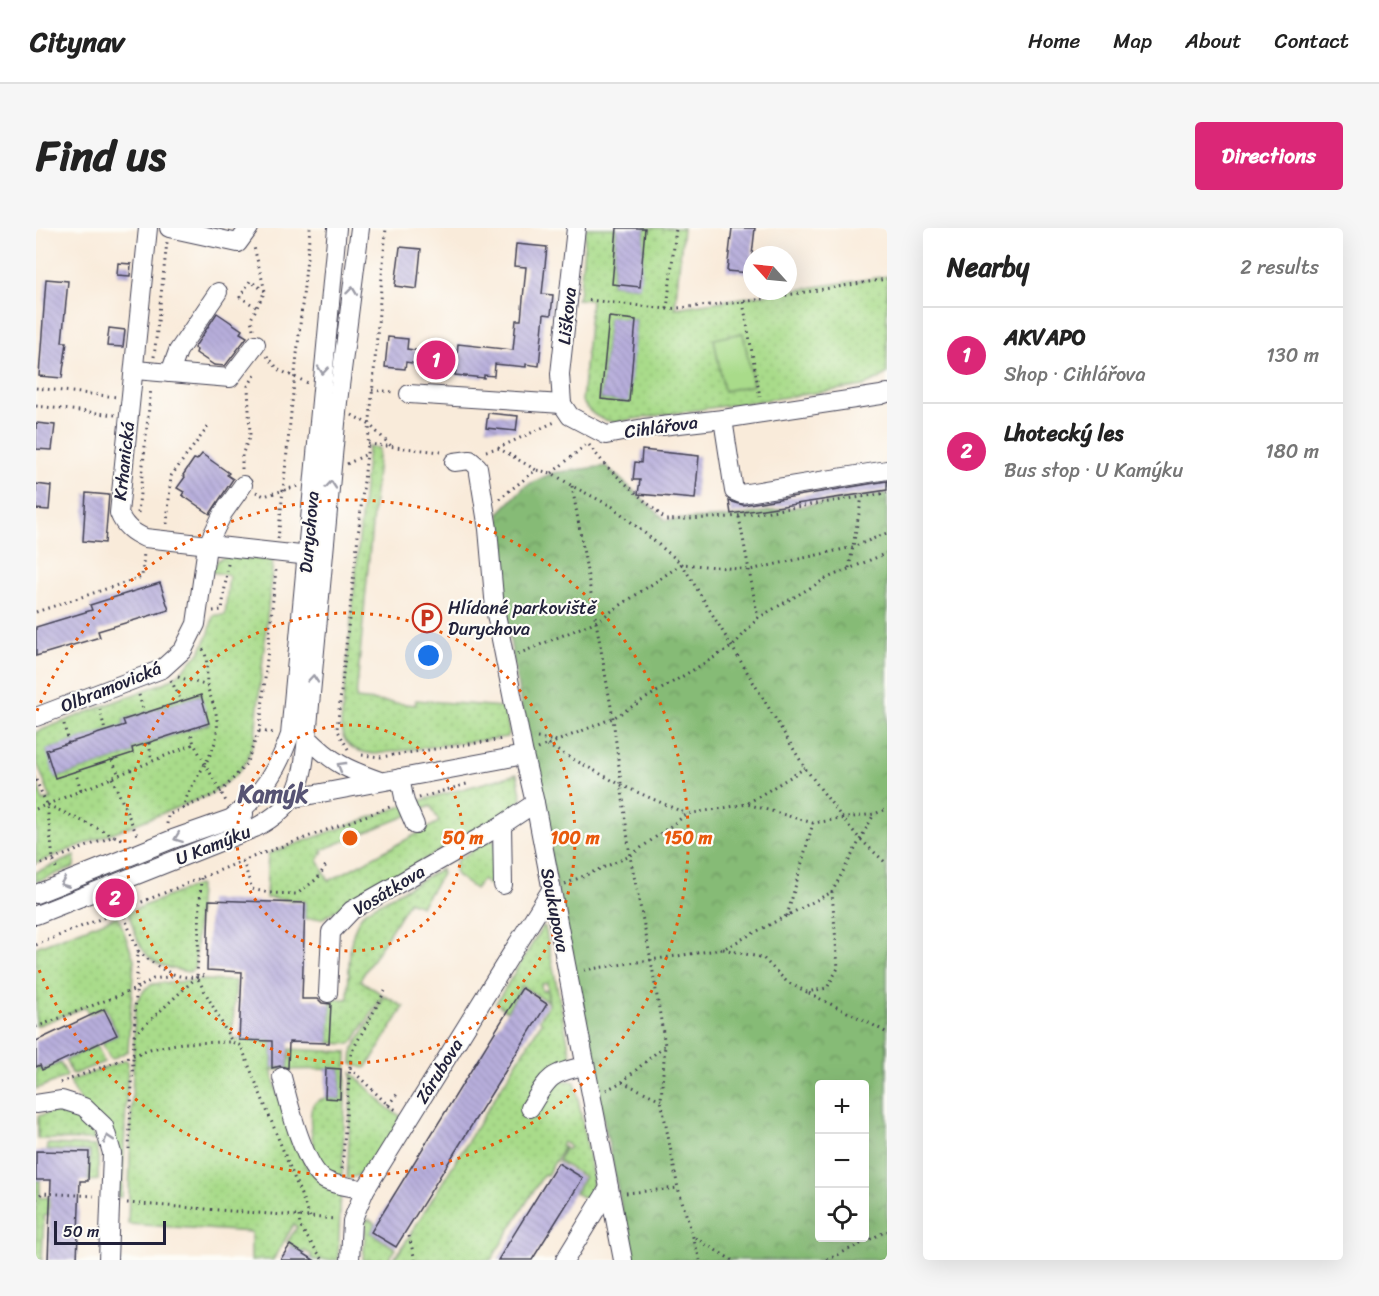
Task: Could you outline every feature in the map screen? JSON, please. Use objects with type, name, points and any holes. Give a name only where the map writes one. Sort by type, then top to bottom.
[{"type":"street","name":"Krhanická","points":[[148,228],[119,513],[124,525],[145,538],[316,557]]},
{"type":"street","points":[[168,228],[238,243],[249,228]]},
{"type":"street","name":"Durychova","points":[[316,557],[337,228]]},
{"type":"street","name":"Durychova","points":[[233,817],[258,796],[268,783],[292,735],[360,228]]},
{"type":"street","name":"Liškova","points":[[566,410],[560,374],[576,228]]},
{"type":"street","points":[[170,373],[178,351],[218,292]]},
{"type":"street","points":[[135,370],[230,378],[256,344]]},
{"type":"street","name":"Cihlářova","points":[[409,394],[566,410],[606,435],[887,393]]},
{"type":"street","points":[[723,419],[734,491],[741,494],[887,470]]},
{"type":"street","name":"Soukupova","points":[[451,457],[470,460],[478,467],[488,529],[495,609],[535,803],[623,1260]]},
{"type":"street","name":"Olbramovická","points":[[36,717],[162,669],[183,650],[196,624],[207,546],[223,513],[243,485]]},
{"type":"street","points":[[382,782],[348,770],[292,735],[289,765],[294,797],[322,794],[524,755]]},
{"type":"street","points":[[400,778],[405,802],[415,825]]},
{"type":"street","name":"U Kamýku","points":[[36,894],[233,817],[294,797]]},
{"type":"street","name":"U Kamýku","points":[[36,915],[238,835],[268,821],[294,797]]},
{"type":"street","name":"Vosátkova","points":[[328,993],[331,932],[352,910],[502,825],[535,803]]},
{"type":"street","points":[[502,825],[503,885]]},
{"type":"street","name":"Zárubova","points":[[350,1260],[352,1221],[365,1190],[551,890]]},
{"type":"street","points":[[530,1108],[547,1080],[562,1071],[585,1066]]},
{"type":"street","points":[[282,1077],[290,1109],[311,1165],[324,1179],[365,1190]]},
{"type":"street","points":[[36,1104],[62,1100],[84,1107],[104,1126],[112,1153],[108,1260]]},
{"type":"street","points":[[565,1260],[609,1191]]},
{"type":"path","points":[[243,485],[242,455],[250,435],[248,386],[261,366],[251,319],[265,291],[249,228]]},
{"type":"path","points":[[167,824],[168,815],[222,791],[246,764],[259,730],[310,228]]},
{"type":"path","points":[[386,228],[368,444],[337,729],[348,749],[361,755],[380,757],[520,736],[558,741]]},
{"type":"path","points":[[668,309],[676,228]]},
{"type":"path","points":[[589,300],[668,309],[743,302],[887,279]]},
{"type":"path","points":[[256,307],[240,297],[250,282],[265,291]]},
{"type":"path","points":[[743,302],[763,413]]},
{"type":"path","points":[[279,370],[296,377]]},
{"type":"path","points":[[36,388],[129,407]]},
{"type":"path","points":[[372,390],[409,394]]},
{"type":"path","points":[[36,406],[129,407]]},
{"type":"path","points":[[479,453],[498,448],[549,424],[566,410]]},
{"type":"path","points":[[165,541],[171,476],[207,427]]},
{"type":"path","points":[[552,473],[588,443],[606,466],[666,520],[739,516],[887,493]]},
{"type":"path","points":[[368,444],[451,457]]},
{"type":"path","points":[[498,448],[536,470],[552,473],[613,507],[682,564],[805,768],[843,819],[887,864]]},
{"type":"path","points":[[488,529],[499,499],[536,470]]},
{"type":"path","points":[[572,486],[613,718],[630,856],[665,1045],[661,1100],[678,1188],[700,1260]]},
{"type":"path","points":[[849,568],[862,497]]},
{"type":"path","points":[[739,516],[758,618]]},
{"type":"path","points":[[506,660],[597,621],[682,564],[750,570],[853,547],[887,533]]},
{"type":"path","points":[[36,612],[142,577],[145,538]]},
{"type":"path","points":[[524,755],[613,718],[733,646],[758,618],[827,578],[887,553]]},
{"type":"path","points":[[183,809],[186,794],[216,744],[217,720],[208,686],[205,652],[199,645]]},
{"type":"path","points":[[181,701],[167,674],[208,686]]},
{"type":"path","points":[[137,686],[144,713]]},
{"type":"path","points":[[98,700],[105,731]]},
{"type":"path","points":[[62,714],[68,743]]},
{"type":"path","points":[[190,729],[194,744],[222,791]]},
{"type":"path","points":[[259,730],[292,735]]},
{"type":"path","points":[[149,742],[152,761]]},
{"type":"path","points":[[36,809],[194,744]]},
{"type":"path","points":[[547,745],[621,785],[687,814]]},
{"type":"path","points":[[112,760],[119,775]]},
{"type":"path","points":[[551,890],[630,856],[687,814],[747,804],[805,768]]},
{"type":"path","points":[[75,771],[81,790]]},
{"type":"path","points":[[47,805],[122,840],[138,835],[112,777]]},
{"type":"path","points":[[36,780],[47,805],[53,860],[62,884]]},
{"type":"path","points":[[36,945],[243,861],[405,802],[471,783]]},
{"type":"path","points":[[747,804],[813,823],[874,814],[887,809]]},
{"type":"path","points":[[807,992],[827,988],[838,968],[832,892],[874,814]]},
{"type":"path","points":[[787,916],[813,823]]},
{"type":"path","points":[[36,866],[114,836]]},
{"type":"path","points":[[243,861],[252,889],[269,893],[297,894],[318,878],[326,865]]},
{"type":"path","points":[[201,878],[197,977],[232,1042]]},
{"type":"path","points":[[567,973],[723,949],[832,892]]},
{"type":"path","points":[[68,903],[78,928]]},
{"type":"path","points":[[122,911],[138,951],[128,1157]]},
{"type":"path","points":[[723,949],[763,958],[787,982],[839,1009],[861,1017],[887,1033]]},
{"type":"path","points":[[138,951],[152,963],[174,976]]},
{"type":"path","points":[[36,1027],[136,989],[153,980],[174,976],[206,975]]},
{"type":"path","points":[[134,1035],[197,977]]},
{"type":"path","points":[[341,1184],[351,1053],[385,991]]},
{"type":"path","points":[[58,1084],[133,1054],[182,1043],[232,1042],[241,1046],[310,1217]]},
{"type":"path","points":[[591,1096],[622,1082],[665,1045]]},
{"type":"path","points":[[350,1068],[390,1106],[399,1092]]},
{"type":"path","points":[[622,1082],[661,1100]]},
{"type":"path","points":[[609,1191],[678,1188]]},
{"type":"path","points":[[36,1199],[42,1193],[110,1197],[126,1203],[352,1221]]},
{"type":"path","points":[[299,1216],[300,1227],[323,1260]]},
{"type":"path","points":[[827,1260],[887,1231]]},
{"type":"path","points":[[409,1236],[415,1260]]},
{"type":"path","points":[[694,1238],[731,1260]]},
{"type":"green space","points":[[586,228],[617,228],[612,284],[639,287],[645,228],[683,228],[675,308],[743,298],[743,300],[797,300],[797,290],[887,276],[887,373],[863,386],[614,422],[608,421],[595,415],[582,401],[591,300],[577,299]],"holes":[[[609,318],[636,320],[628,402],[601,399]]]},
{"type":"green space","points":[[743,333],[753,385],[724,391],[714,339]]},
{"type":"green space","points":[[368,447],[379,448],[356,699],[415,705],[416,700],[502,707],[506,712],[509,734],[507,737],[374,754],[355,749],[343,737],[341,724]]},
{"type":"green space","points":[[606,466],[666,520],[731,517],[887,493],[887,1260],[632,1260],[526,735],[507,622],[499,513],[525,486],[552,473]]},
{"type":"green space","points":[[225,557],[273,560],[255,736],[247,761],[235,776],[209,795],[36,863],[36,778],[43,801],[52,798],[36,760],[36,732],[166,682],[179,674],[200,652],[209,633],[213,616],[225,615],[229,575],[211,572],[218,560]],"holes":[[[200,695],[209,724],[132,748],[133,753],[56,778],[47,750],[125,725],[123,720]]]},
{"type":"green space","points":[[517,774],[522,799],[515,807],[323,918],[305,919],[305,901],[266,898],[268,854],[408,804]],"holes":[[[431,806],[439,822],[329,881],[318,860],[324,849]]]},
{"type":"green space","points":[[491,839],[495,841],[495,885],[489,885],[482,880],[475,889],[456,875],[457,860]]},
{"type":"green space","points":[[75,856],[74,867],[36,882],[36,872]]},
{"type":"green space","points":[[441,869],[442,874],[421,906],[409,901],[360,980],[383,995],[353,1042],[350,1044],[329,1043],[331,999],[348,999],[351,941],[359,920],[365,911]]},
{"type":"green space","points":[[199,886],[195,966],[189,972],[162,965],[146,954],[141,947],[128,912]]},
{"type":"green space","points":[[118,916],[134,959],[128,1051],[112,1059],[102,1043],[118,1035],[105,1007],[88,1014],[86,1007],[36,1026],[36,947]]},
{"type":"green space","points":[[543,926],[571,1057],[558,1067],[552,1088],[563,1081],[575,1082],[593,1179],[588,1199],[575,1193],[585,1177],[558,1161],[565,1148],[567,1150],[570,1147],[563,1142],[561,1146],[564,1147],[547,1175],[544,1174],[491,1260],[392,1260],[400,1251],[541,1023],[540,1019],[549,1004],[547,983],[541,984],[542,991],[547,990],[548,1002],[522,986],[507,1011],[496,1003]]},
{"type":"green space","points":[[203,980],[236,981],[232,1036],[235,1039],[272,1041],[272,1067],[288,1068],[290,1049],[347,1052],[342,1178],[326,1171],[318,1162],[312,1136],[311,1116],[317,1101],[326,1098],[340,1099],[341,1069],[271,1070],[278,1096],[307,1168],[341,1189],[338,1260],[314,1260],[311,1258],[312,1255],[305,1251],[303,1253],[287,1242],[297,1227],[294,1224],[273,1260],[251,1260],[251,1232],[128,1224],[135,1003],[146,988],[153,984]]},
{"type":"green space","points":[[385,996],[404,1007],[367,1067],[352,1064],[353,1049]]},
{"type":"green space","points":[[97,1045],[104,1062],[74,1074],[71,1073],[66,1060]]},
{"type":"green space","points":[[126,1060],[128,1062],[122,1195],[117,1197],[118,1151],[74,1092],[70,1081]]},
{"type":"green space","points":[[60,1063],[66,1077],[36,1089],[36,1068],[39,1067],[42,1071]]},
{"type":"green space","points":[[352,1073],[389,1109],[402,1117],[370,1168],[363,1174],[347,1179]]},
{"type":"green space","points":[[52,1112],[78,1119],[96,1140],[38,1139],[38,1116]]},
{"type":"green space","points":[[47,1144],[96,1146],[98,1180],[89,1181],[90,1151],[47,1150]]},
{"type":"green space","points":[[36,1181],[40,1181],[40,1198],[49,1197],[48,1215],[44,1216],[42,1260],[36,1260]]},
{"type":"green space","points":[[366,1220],[375,1223],[371,1233],[396,1249],[388,1260],[363,1260]]},
{"type":"building","points":[[617,228],[645,228],[640,287],[612,284]]},
{"type":"building","points":[[732,228],[755,228],[753,246],[743,246],[743,272],[727,271]]},
{"type":"building","points":[[516,244],[547,247],[542,294],[553,295],[551,315],[544,314],[539,366],[495,364],[494,376],[484,375],[484,378],[455,375],[456,370],[406,362],[405,369],[385,367],[388,337],[408,339],[407,349],[457,356],[458,344],[513,350],[516,320],[521,320],[526,267],[514,266]]},
{"type":"building","points":[[400,247],[421,249],[417,289],[395,286]]},
{"type":"building","points":[[118,263],[131,264],[130,276],[117,275]]},
{"type":"building","points":[[46,279],[68,281],[62,342],[67,342],[62,378],[39,376]]},
{"type":"building","points":[[217,313],[242,330],[240,333],[247,337],[225,366],[214,365],[196,353],[197,350],[194,348]]},
{"type":"building","points":[[609,317],[636,320],[629,402],[601,399]]},
{"type":"building","points":[[109,328],[125,330],[123,347],[107,346]]},
{"type":"building","points":[[488,413],[518,416],[516,431],[486,428]]},
{"type":"building","points":[[36,423],[55,425],[52,450],[36,449]]},
{"type":"building","points":[[642,450],[699,456],[695,499],[638,494],[640,480],[633,480],[635,462],[641,463]]},
{"type":"building","points":[[202,454],[229,473],[227,475],[233,479],[210,514],[182,495],[184,492],[177,488],[194,459],[197,460]]},
{"type":"building","points":[[887,481],[887,490],[731,514],[729,501],[743,505]]},
{"type":"building","points":[[36,484],[51,486],[49,510],[36,509]]},
{"type":"building","points":[[86,493],[109,495],[105,543],[83,541]]},
{"type":"building","points":[[160,583],[169,610],[98,631],[100,637],[36,656],[36,627],[92,610],[90,605]]},
{"type":"building","points":[[201,695],[209,723],[132,748],[133,753],[55,778],[46,750],[125,725],[123,720]]},
{"type":"building","points":[[209,900],[305,903],[302,999],[318,999],[322,1003],[331,1004],[329,1043],[289,1042],[288,1068],[280,1066],[272,1068],[272,1041],[239,1040],[242,972],[207,970]]},
{"type":"building","points":[[522,988],[547,1004],[396,1247],[371,1232]]},
{"type":"building","points":[[104,1009],[117,1035],[42,1070],[40,1065],[36,1067],[36,1041]]},
{"type":"building","points":[[326,1068],[341,1069],[340,1099],[325,1098]]},
{"type":"building","points":[[36,1151],[89,1152],[88,1181],[80,1181],[77,1260],[48,1260],[51,1180],[36,1180]]},
{"type":"building","points":[[558,1163],[583,1178],[532,1260],[498,1260]]},
{"type":"building","points":[[290,1245],[314,1260],[280,1260]]},
{"type":"place","name":"AKVAPO","points":[[436,360]]},
{"type":"place","name":"Hlídané parkoviště Durychova","points":[[427,618]]},
{"type":"place","name":"Lhotecký les","points":[[115,898]]},
{"type":"district","name":"Kamýk","points":[[273,794]]}]
